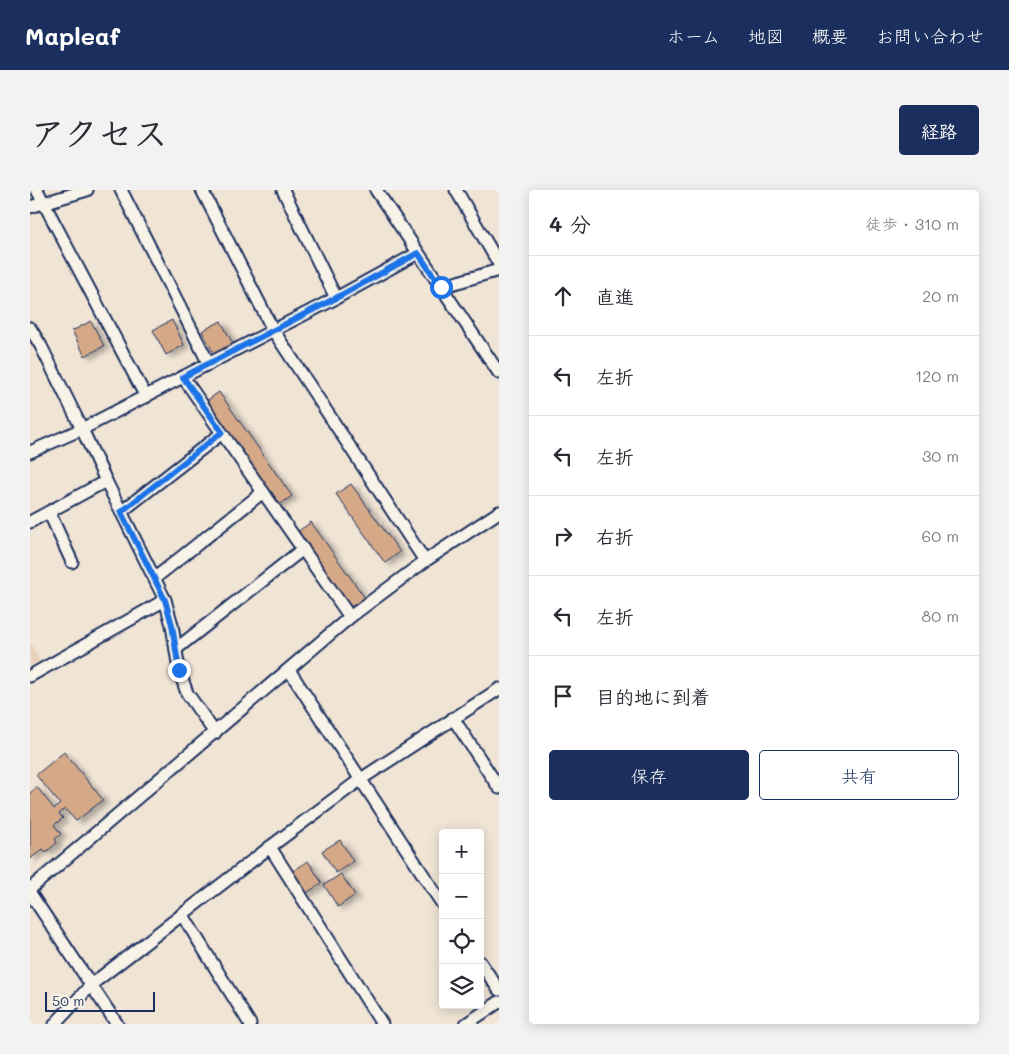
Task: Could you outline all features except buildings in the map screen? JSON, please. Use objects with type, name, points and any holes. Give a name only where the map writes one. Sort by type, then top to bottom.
[{"type":"street","points":[[37,190],[146,397]]},
{"type":"street","points":[[30,207],[87,190]]},
{"type":"street","points":[[121,190],[209,364]]},
{"type":"street","points":[[202,190],[273,330],[425,561]]},
{"type":"street","points":[[283,190],[336,298]]},
{"type":"street","points":[[376,190],[499,373]]},
{"type":"street","points":[[456,190],[499,264]]},
{"type":"street","points":[[30,452],[146,397],[418,253]]},
{"type":"street","points":[[441,287],[499,270]]},
{"type":"street","points":[[30,328],[41,346],[155,578],[165,600],[172,625],[179,670],[187,693],[215,732]]},
{"type":"street","points":[[183,377],[350,618]]},
{"type":"street","points":[[121,512],[222,432]]},
{"type":"street","points":[[30,522],[106,481]]},
{"type":"street","points":[[155,578],[263,492]]},
{"type":"street","points":[[49,512],[72,562]]},
{"type":"street","points":[[30,889],[350,618],[425,561],[499,512]]},
{"type":"street","points":[[176,649],[303,549]]},
{"type":"street","points":[[30,676],[165,600]]},
{"type":"street","points":[[289,670],[439,899]]},
{"type":"street","points":[[55,1024],[92,984],[270,847],[361,780],[499,689]]},
{"type":"street","points":[[453,718],[499,788]]},
{"type":"street","points":[[270,847],[382,1024]]},
{"type":"street","points":[[30,893],[117,1024]]},
{"type":"street","points":[[182,914],[250,1024]]},
{"type":"street","points":[[481,964],[499,990]]},
{"type":"street","points":[[466,1024],[499,1002]]},
{"type":"shaded area","points":[[30,642],[40,661],[30,666]]},
{"type":"route","points":[[179,670],[172,625],[165,600],[121,512],[222,432],[183,377],[336,298],[418,253],[441,287]]}]
